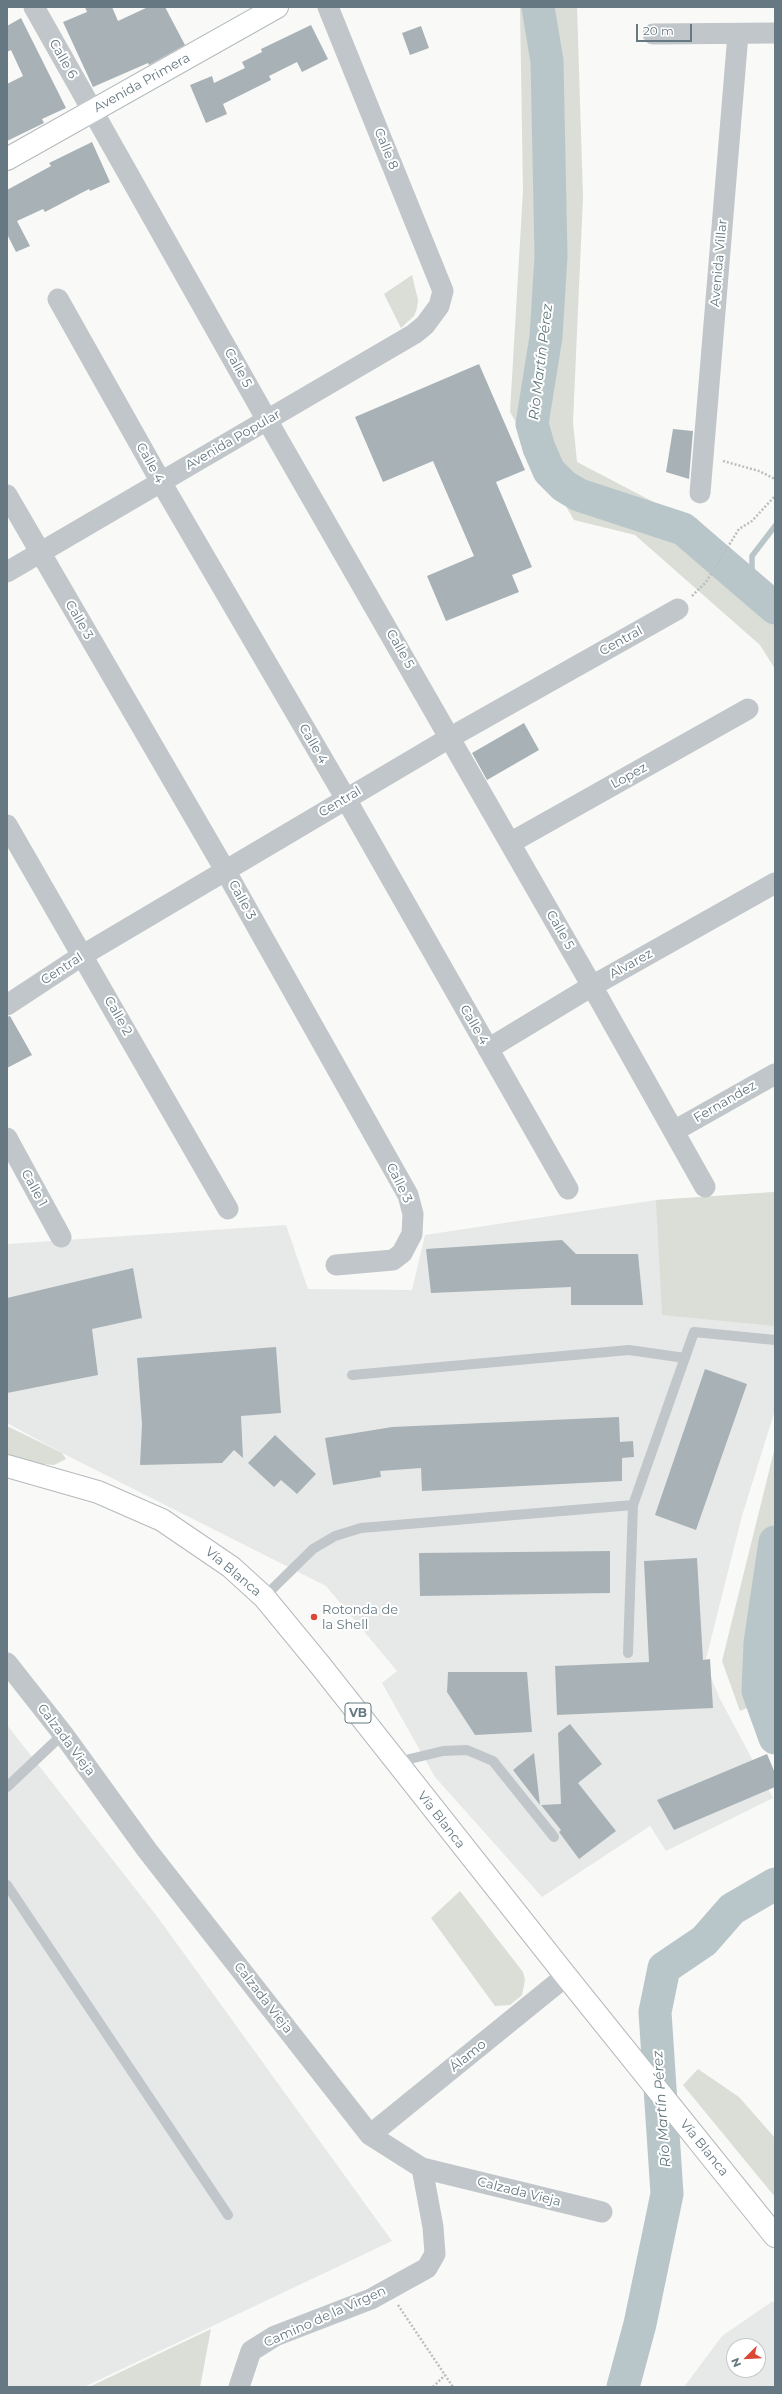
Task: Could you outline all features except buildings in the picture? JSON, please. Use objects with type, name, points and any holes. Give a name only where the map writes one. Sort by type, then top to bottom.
[{"type":"main road","name":"Avenida Primera","points":[[7,159],[277,7]]},
{"type":"main road","name":"Vía Blanca","points":[[7,1466],[49,1480],[98,1492],[162,1520],[231,1567],[264,1598],[397,1762],[566,1976],[775,2236]]},
{"type":"main road","name":"Vía Blanca","points":[[7,1479],[49,1480]]},
{"type":"street","name":"Calle 6","points":[[34,7],[93,111]]},
{"type":"street","name":"Calle 8","points":[[328,7],[443,292]]},
{"type":"street","points":[[653,34],[775,33]]},
{"type":"street","name":"Avenida Villar","points":[[700,493],[738,34]]},
{"type":"street","name":"Calle 5","points":[[93,111],[267,420],[451,736],[705,1187]]},
{"type":"street","name":"Avenida Popular","points":[[7,572],[414,334],[433,315],[439,306],[443,292]]},
{"type":"street","name":"Calle 4","points":[[58,299],[161,482],[346,799],[568,1189]]},
{"type":"street","name":"Calle 3","points":[[7,495],[39,553],[225,870],[408,1195],[413,1214],[412,1234],[402,1253],[393,1260],[336,1265]]},
{"type":"street","name":"Central","points":[[7,1005],[83,955],[451,736],[678,609]]},
{"type":"street","name":"Lopez","points":[[510,843],[748,709]]},
{"type":"street","name":"Calle 2","points":[[7,824],[228,1209]]},
{"type":"street","name":"Alvarez","points":[[488,1049],[592,986],[775,883]]},
{"type":"street","name":"Fernandez","points":[[674,1131],[775,1074]]},
{"type":"street","name":"Calle 1","points":[[7,1138],[62,1237]]},
{"type":"street","name":"Calzada Vieja","points":[[7,1663],[62,1734],[147,1850],[370,2135],[422,2168],[602,2212]]},
{"type":"street","name":"Álamo","points":[[370,2135],[566,1976]]},
{"type":"street","name":"Camino de la Virgen","points":[[239,2387],[250,2351],[275,2336],[371,2299],[427,2268],[435,2254],[433,2227],[422,2168]]},
{"type":"lane","points":[[628,1653],[633,1505],[694,1332],[775,1340]]},
{"type":"lane","points":[[352,1375],[629,1350],[685,1358]]},
{"type":"lane","points":[[264,1598],[313,1549],[335,1536],[361,1528],[633,1505]]},
{"type":"lane","points":[[7,1787],[62,1734]]},
{"type":"lane","points":[[397,1762],[443,1751],[467,1750],[493,1761],[554,1837]]},
{"type":"lane","points":[[7,1885],[228,2215]]},
{"type":"path","points":[[703,455],[759,471],[775,479]]},
{"type":"path","points":[[706,582],[734,540],[739,529],[752,521],[775,496]]},
{"type":"path","points":[[388,2290],[453,2387]]},
{"type":"path","points":[[433,2387],[445,2375]]},
{"type":"shaded area","points":[[520,7],[577,7],[583,197],[573,422],[577,462],[667,509],[696,518],[775,592],[775,669],[760,645],[635,535],[574,520],[510,412],[523,191]]},
{"type":"shaded area","points":[[412,275],[418,300],[417,308],[414,316],[401,328],[384,294]]},
{"type":"shaded area","points":[[775,1192],[775,1410],[742,1516],[705,1663],[720,1699],[773,1798],[666,1851],[650,1826],[542,1897],[435,1777],[382,1683],[397,1671],[326,1586],[62,1453],[7,1423],[7,1244],[286,1225],[308,1289],[412,1290],[425,1235],[656,1200]]},
{"type":"shaded area","points":[[775,1192],[775,1326],[662,1315],[656,1200]]},
{"type":"shaded area","points":[[7,1426],[62,1453],[66,1459],[54,1465],[32,1463],[7,1455]]},
{"type":"shaded area","points":[[775,1447],[775,1696],[740,1711],[722,1661]]},
{"type":"shaded area","points":[[7,1725],[159,1919],[392,2241],[84,2387],[7,2387]]},
{"type":"shaded area","points":[[460,1891],[523,1972],[525,1980],[522,1995],[510,2005],[495,2006],[431,1918]]},
{"type":"shaded area","points":[[698,2069],[739,2097],[775,2138],[775,2197],[683,2085]]},
{"type":"shaded area","points":[[773,2301],[775,2304],[775,2387],[684,2387],[722,2336]]},
{"type":"shaded area","points":[[211,2329],[200,2387],[89,2387]]},
{"type":"waterway","name":"Río Martín Pérez","points":[[538,7],[547,61],[551,256],[546,337],[532,424],[539,448],[549,471],[564,486],[579,495],[683,529],[775,608]]},
{"type":"waterway","points":[[752,586],[752,556],[775,526]]},
{"type":"waterway","name":"Río Martín Pérez","points":[[775,1542],[760,1643],[758,1691],[775,1738]]},
{"type":"waterway","name":"Río Martín Pérez","points":[[623,2387],[640,2324],[667,2194],[655,2012],[664,1968],[704,1941],[732,1909],[775,1884]]},
{"type":"place","name":"Rotonda de la Shell","points":[[314,1617]]}]
